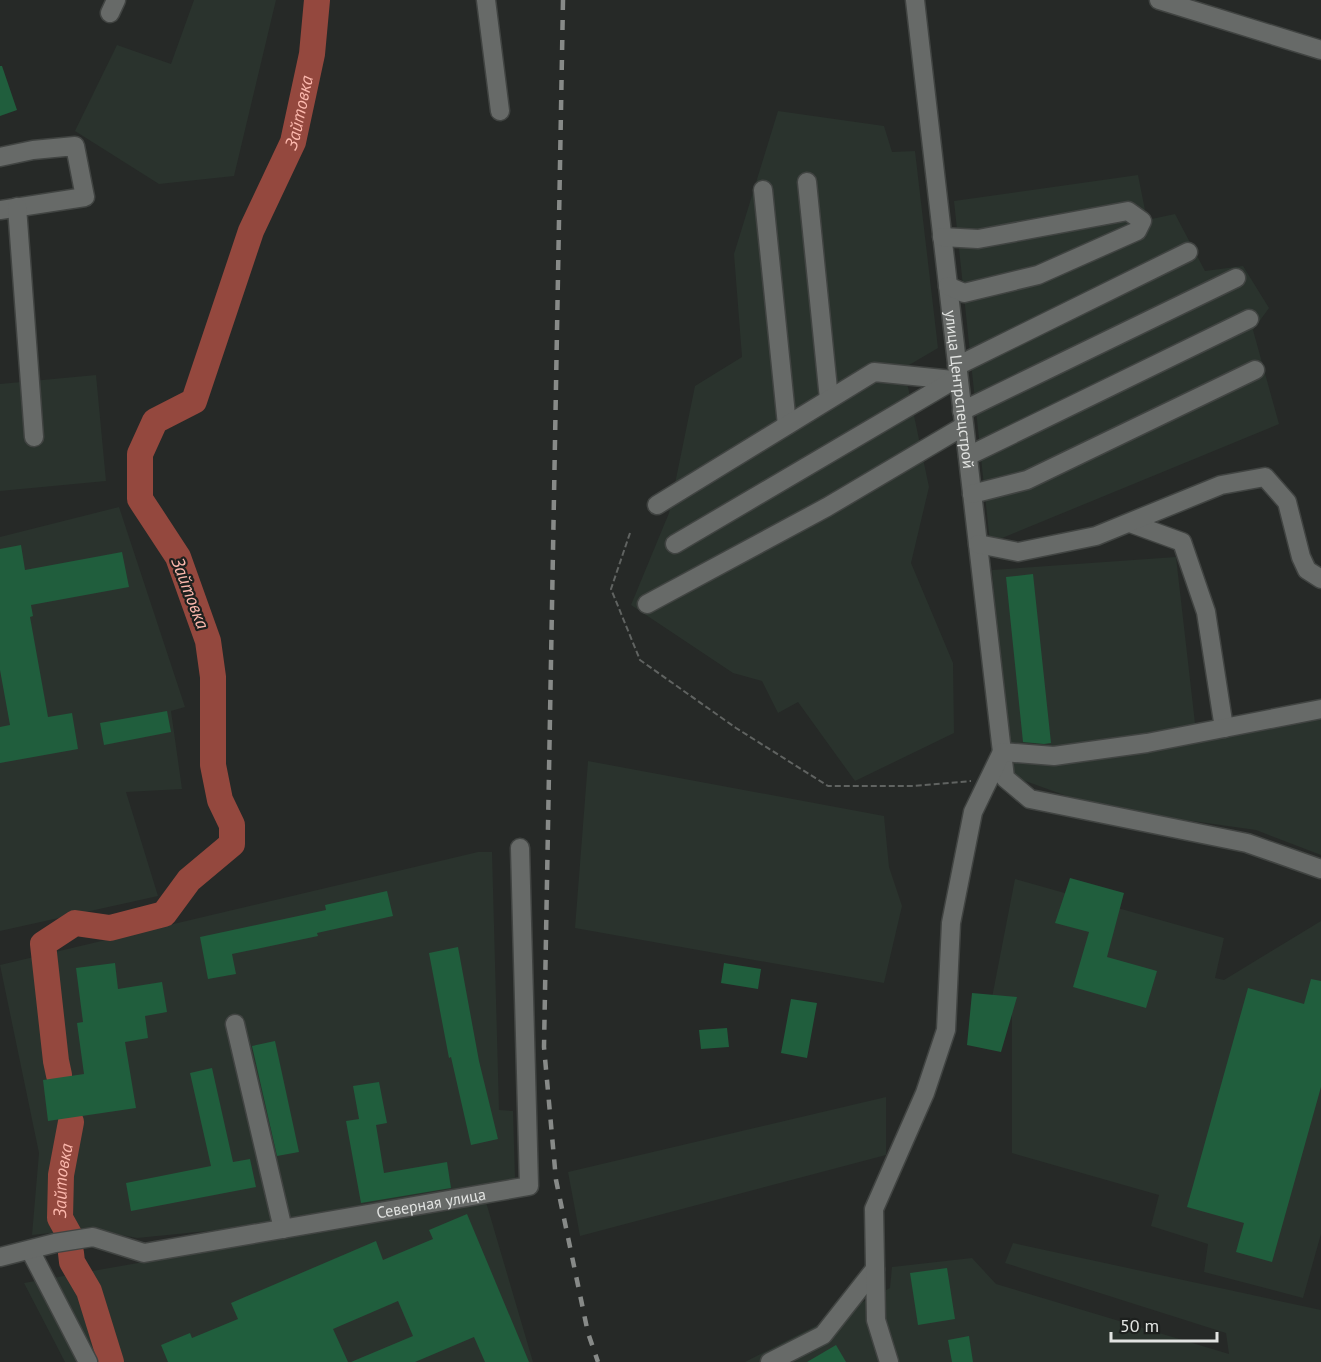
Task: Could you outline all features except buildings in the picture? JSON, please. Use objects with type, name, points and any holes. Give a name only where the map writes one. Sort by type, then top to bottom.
[{"type":"street","points":[[486,0],[500,111]]},
{"type":"street","name":"улица Центрспецстрой","points":[[915,0],[956,375],[968,456],[1002,752],[997,779]]},
{"type":"street","points":[[1159,0],[1321,50]]},
{"type":"street","points":[[0,157],[33,150],[75,146],[85,197],[9,209],[34,437]]},
{"type":"street","points":[[807,182],[830,399]]},
{"type":"street","points":[[763,190],[787,425]]},
{"type":"street","points":[[942,237],[978,239],[1128,211],[1142,221],[1137,231],[1038,275],[964,293],[948,286]]},
{"type":"street","points":[[675,544],[956,375],[1188,252]]},
{"type":"street","points":[[647,604],[827,507],[963,419],[1236,278]]},
{"type":"street","points":[[968,456],[1249,319]]},
{"type":"street","points":[[972,494],[1027,480],[1255,370]]},
{"type":"street","points":[[657,505],[874,372],[956,375]]},
{"type":"street","points":[[978,544],[1017,552],[1096,536],[1221,485],[1265,477],[1287,502],[1301,557],[1307,570],[1321,579]]},
{"type":"street","points":[[1130,523],[1182,542],[1206,612],[1224,728]]},
{"type":"street","points":[[1002,752],[1054,756],[1147,743],[1321,709]]},
{"type":"street","points":[[889,1362],[876,1320],[874,1209],[924,1093],[946,1030],[951,923],[974,812],[997,779],[1030,799],[1246,843],[1321,869]]},
{"type":"street","name":"Северная улица","points":[[0,1257],[93,1238],[144,1253],[529,1186],[520,848]]},
{"type":"street","points":[[235,1024],[283,1229]]},
{"type":"street","points":[[30,1250],[88,1362]]},
{"type":"street","points":[[770,1362],[823,1335],[875,1269]]},
{"type":"path","points":[[630,532],[611,589],[640,660],[736,728],[828,786],[914,786],[997,779]]},
{"type":"shaded area","points":[[194,0],[276,0],[234,176],[159,184],[75,131],[117,45],[171,64]]},
{"type":"shaded area","points":[[778,111],[884,126],[892,152],[915,151],[938,348],[904,368],[929,487],[911,563],[953,663],[954,733],[855,781],[798,702],[778,713],[762,681],[733,673],[631,605],[669,513],[695,386],[742,357],[734,254]]},
{"type":"shaded area","points":[[1138,175],[1147,220],[1175,214],[1205,271],[1243,266],[1269,308],[1253,330],[1279,424],[990,543],[954,201]]},
{"type":"shaded area","points":[[96,375],[106,481],[0,491],[0,384]]},
{"type":"shaded area","points":[[119,507],[185,707],[171,711],[182,789],[126,792],[158,896],[0,931],[0,537]]},
{"type":"shaded area","points":[[1176,557],[1196,732],[1321,712],[1321,855],[1256,830],[1100,808],[1017,778],[1009,764],[992,570]]},
{"type":"shaded area","points":[[588,761],[884,816],[889,867],[902,906],[884,983],[575,928]]},
{"type":"shaded area","points":[[478,852],[492,852],[499,1110],[513,1111],[515,1179],[319,1220],[137,1238],[89,1229],[32,1235],[39,1153],[0,965]]},
{"type":"shaded area","points":[[1015,879],[1224,938],[1215,978],[1224,980],[1321,921],[1321,1234],[1303,1298],[1204,1272],[1208,1244],[1151,1226],[1159,1195],[1012,1153],[1012,1014],[990,1008]]},
{"type":"shaded area","points":[[886,1097],[886,1155],[580,1236],[568,1172]]},
{"type":"shaded area","points":[[486,1202],[533,1362],[65,1362],[24,1283]]},
{"type":"shaded area","points":[[1013,1243],[1321,1310],[1321,1362],[745,1362],[890,1288],[892,1267],[972,1258],[996,1284],[1229,1354],[1226,1333],[1005,1263]]},
{"type":"waterway","name":"Зайтовка","points":[[59,1075],[43,944],[75,923],[110,928],[164,914],[189,880],[232,844],[232,825],[220,800],[213,765],[213,677],[208,641],[178,557],[140,499],[140,454],[155,421],[194,401],[251,231],[293,142],[312,54],[317,0]]},
{"type":"waterway","name":"Зайтовка","points":[[70,1236],[60,1218],[61,1175],[71,1122]]},
{"type":"waterway","name":"Зайтовка","points":[[71,1253],[72,1262],[89,1291],[111,1362]]},
{"type":"railway","points":[[563,0],[544,1047],[556,1180],[588,1333],[598,1362]]}]
